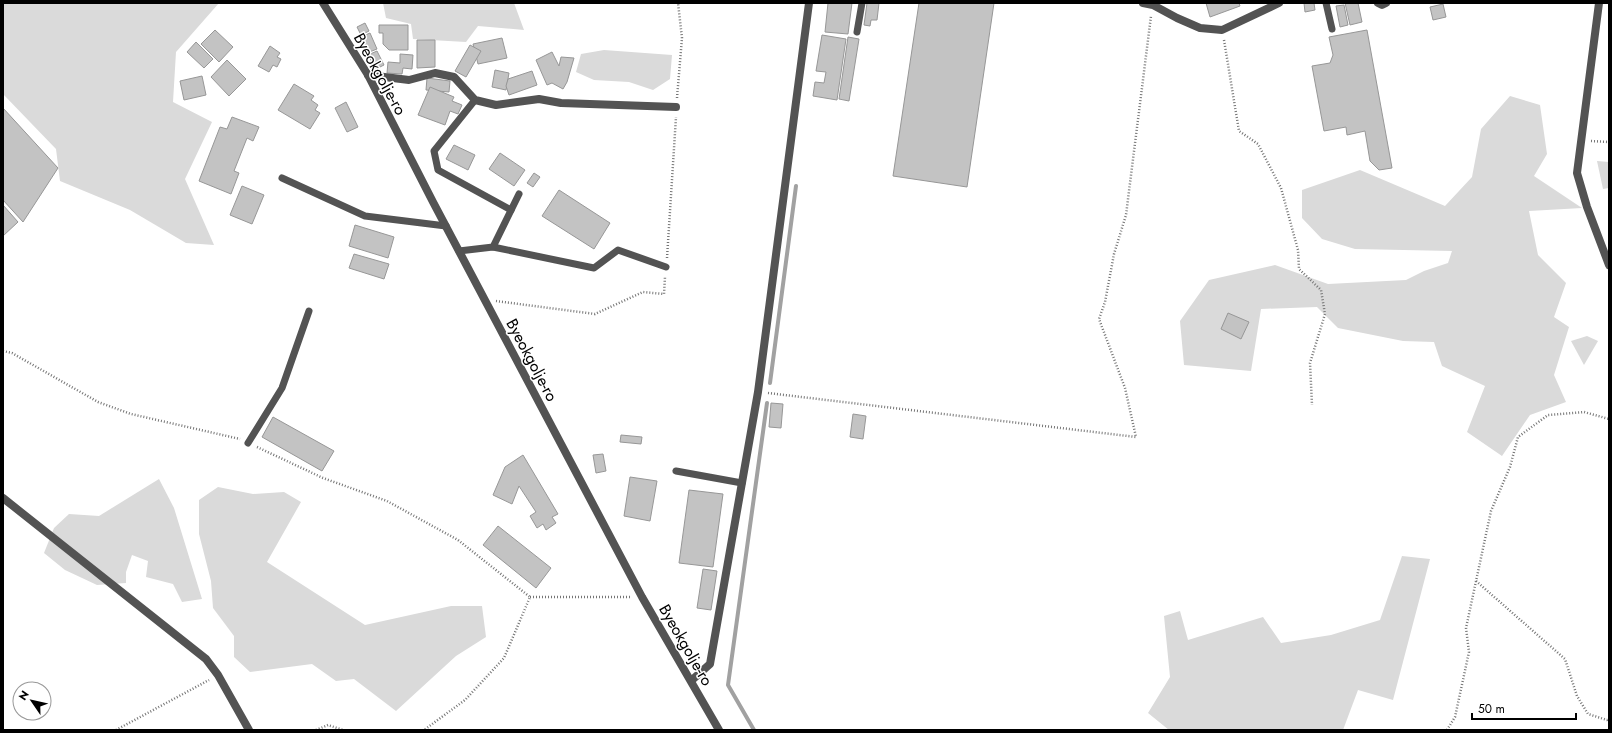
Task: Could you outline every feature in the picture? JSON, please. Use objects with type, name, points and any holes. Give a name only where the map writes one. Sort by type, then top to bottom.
[{"type":"street","name":"Byeokgolje-ro","points":[[323,3],[368,75],[484,300],[642,597],[692,680],[719,730]]},
{"type":"street","points":[[692,680],[710,664],[758,392],[809,3]]},
{"type":"street","points":[[1143,3],[1156,4],[1176,18],[1200,28],[1222,30],[1279,3]]},
{"type":"street","points":[[1378,3],[1382,5],[1386,3]]},
{"type":"street","points":[[1599,3],[1577,173],[1587,207],[1609,265]]},
{"type":"street","points":[[368,75],[409,80],[435,73],[454,77],[475,100],[496,105],[540,99],[561,103],[676,107]]},
{"type":"street","points":[[3,498],[206,659],[218,675],[249,730]]},
{"type":"lane","points":[[857,32],[862,3]]},
{"type":"lane","points":[[1326,3],[1332,29]]},
{"type":"lane","points":[[475,100],[434,151],[438,170],[511,210]]},
{"type":"lane","points":[[282,178],[365,216],[446,226]]},
{"type":"lane","points":[[493,247],[519,194]]},
{"type":"lane","points":[[459,251],[493,247],[594,268],[618,250],[666,267]]},
{"type":"lane","points":[[248,443],[282,388],[309,311]]},
{"type":"lane","points":[[676,471],[742,483]]},
{"type":"path","points":[[484,300],[595,314],[643,292],[664,294],[682,38],[678,3]]},
{"type":"path","points":[[758,392],[1136,437],[1125,388],[1099,319],[1105,302],[1114,254],[1126,215],[1156,4]]},
{"type":"path","points":[[1222,30],[1239,131],[1258,144],[1281,188],[1298,250],[1299,269],[1321,290],[1325,314],[1310,363],[1312,405]]},
{"type":"path","points":[[1581,141],[1609,142]]},
{"type":"path","points":[[3,351],[12,353],[98,402],[131,414],[180,424],[240,439],[323,478],[387,501],[458,540],[530,597],[642,597]]},
{"type":"path","points":[[1447,730],[1455,717],[1469,652],[1466,628],[1491,511],[1510,467],[1518,438],[1548,415],[1584,412],[1609,419]]},
{"type":"path","points":[[1475,581],[1565,659],[1577,696],[1588,714],[1607,720],[1609,719]]},
{"type":"path","points":[[424,730],[465,700],[504,658],[530,597]]},
{"type":"path","points":[[116,730],[218,675]]},
{"type":"path","points":[[316,730],[328,725],[343,730]]},
{"type":"shaded area","points":[[3,3],[219,3],[176,52],[173,102],[212,122],[185,179],[214,245],[186,243],[130,210],[60,181],[56,149],[3,94]]},
{"type":"shaded area","points":[[383,3],[514,3],[524,30],[478,26],[466,42],[413,39],[411,24],[386,18]]},
{"type":"shaded area","points":[[604,50],[672,55],[670,79],[653,90],[629,82],[594,80],[576,72],[581,54]]},
{"type":"shaded area","points":[[1510,96],[1540,105],[1547,154],[1534,176],[1582,208],[1529,211],[1538,255],[1566,283],[1554,317],[1569,327],[1554,375],[1566,402],[1530,415],[1502,456],[1467,432],[1485,386],[1442,366],[1434,342],[1403,341],[1338,328],[1317,307],[1261,309],[1251,371],[1184,365],[1180,321],[1209,280],[1275,265],[1328,284],[1406,280],[1424,271],[1448,263],[1452,251],[1355,249],[1322,239],[1302,218],[1302,190],[1360,170],[1445,206],[1472,177],[1481,129]]},
{"type":"shaded area","points":[[1597,161],[1609,162],[1609,188],[1603,189]]},
{"type":"shaded area","points":[[1587,336],[1598,341],[1584,365],[1571,341]]},
{"type":"shaded area","points":[[159,479],[174,508],[202,599],[182,602],[173,584],[146,577],[148,561],[132,555],[126,572],[126,583],[97,585],[65,570],[44,553],[54,528],[69,514],[99,516]]},
{"type":"shaded area","points":[[218,487],[253,494],[284,492],[301,502],[267,562],[365,625],[451,606],[482,606],[486,637],[456,656],[396,711],[354,679],[336,681],[312,664],[250,672],[234,657],[234,636],[213,608],[211,581],[199,534],[199,500]]},
{"type":"shaded area","points":[[1402,556],[1430,559],[1393,700],[1358,690],[1343,730],[1169,730],[1148,713],[1170,677],[1164,616],[1180,611],[1188,640],[1263,617],[1281,643],[1331,635],[1380,620]]},
{"type":"building","points":[[828,3],[852,3],[848,34],[825,32]]},
{"type":"building","points":[[867,3],[879,3],[877,20],[871,20],[870,26],[864,25]]},
{"type":"building","points":[[919,3],[994,3],[967,187],[893,176]]},
{"type":"building","points":[[1206,3],[1239,3],[1240,6],[1210,17]]},
{"type":"building","points":[[1304,3],[1314,3],[1315,10],[1305,12]]},
{"type":"building","points":[[1345,3],[1358,3],[1362,22],[1350,25]]},
{"type":"building","points":[[1443,4],[1446,17],[1433,20],[1430,7]]},
{"type":"building","points":[[1344,5],[1348,25],[1340,27],[1336,6]]},
{"type":"building","points":[[365,23],[369,31],[361,35],[357,27]]},
{"type":"building","points":[[379,25],[408,25],[408,50],[389,50],[383,44],[383,33],[379,33]]},
{"type":"building","points":[[215,30],[233,47],[219,62],[201,44]]},
{"type":"building","points":[[1367,30],[1392,168],[1379,170],[1370,161],[1365,131],[1347,135],[1346,127],[1324,131],[1312,66],[1330,63],[1333,55],[1329,37]]},
{"type":"building","points":[[370,33],[377,49],[367,53],[361,37]]},
{"type":"building","points":[[822,35],[846,39],[837,100],[813,96],[815,82],[824,83],[826,72],[816,71]]},
{"type":"building","points":[[848,37],[859,39],[849,101],[839,99]]},
{"type":"building","points":[[502,38],[507,58],[478,64],[473,44]]},
{"type":"building","points":[[417,40],[435,40],[435,67],[417,68]]},
{"type":"building","points":[[196,42],[213,59],[204,68],[187,52]]},
{"type":"building","points":[[470,45],[481,51],[466,77],[455,71]]},
{"type":"building","points":[[270,46],[280,53],[277,57],[281,59],[277,67],[273,65],[269,72],[258,66]]},
{"type":"building","points":[[377,51],[384,65],[376,69],[368,55]]},
{"type":"building","points":[[552,52],[559,66],[561,57],[574,58],[567,82],[563,89],[552,83],[547,85],[536,60]]},
{"type":"building","points":[[400,54],[413,55],[412,69],[403,68],[402,74],[387,73],[388,62],[400,63]]},
{"type":"building","points":[[227,60],[246,79],[229,96],[211,77]]},
{"type":"building","points":[[495,70],[509,73],[506,90],[492,87]]},
{"type":"building","points":[[532,71],[537,85],[509,95],[506,86],[508,79]]},
{"type":"building","points":[[202,76],[206,95],[184,100],[180,81]]},
{"type":"building","points":[[427,78],[450,81],[449,92],[426,90]]},
{"type":"building","points":[[294,84],[314,96],[311,100],[318,105],[315,110],[320,113],[310,129],[278,110]]},
{"type":"building","points":[[430,87],[454,97],[452,101],[462,105],[458,114],[450,111],[445,125],[418,115]]},
{"type":"building","points":[[346,102],[358,127],[347,132],[335,108]]},
{"type":"building","points":[[3,108],[58,168],[23,222],[3,200]]},
{"type":"building","points":[[232,117],[259,127],[253,141],[247,138],[234,171],[239,173],[231,194],[199,181],[220,127],[227,129]]},
{"type":"building","points":[[454,145],[475,155],[468,170],[446,159]]},
{"type":"building","points":[[500,153],[525,170],[514,186],[489,169]]},
{"type":"building","points":[[534,173],[540,177],[533,187],[527,183]]},
{"type":"building","points":[[242,186],[264,195],[252,224],[230,215]]},
{"type":"building","points":[[559,190],[610,223],[594,249],[542,216]]},
{"type":"building","points":[[3,205],[18,222],[3,236]]},
{"type":"building","points":[[355,225],[394,237],[388,258],[349,246]]},
{"type":"building","points":[[354,254],[389,264],[384,279],[349,268]]},
{"type":"building","points":[[1228,313],[1249,322],[1241,339],[1221,329]]},
{"type":"building","points":[[771,403],[783,404],[781,428],[769,427]]},
{"type":"building","points":[[853,414],[866,416],[863,439],[850,437]]},
{"type":"building","points":[[273,417],[334,451],[322,471],[262,437]]},
{"type":"building","points":[[621,435],[642,437],[641,444],[620,442]]},
{"type":"building","points":[[603,454],[606,471],[596,473],[593,455]]},
{"type":"building","points":[[523,455],[558,514],[552,517],[556,523],[546,530],[543,524],[537,528],[530,516],[536,512],[519,486],[512,504],[493,495],[505,467]]},
{"type":"building","points":[[630,477],[657,481],[650,521],[624,516]]},
{"type":"building","points":[[689,490],[723,494],[713,567],[679,563]]},
{"type":"building","points":[[498,526],[551,568],[536,588],[483,545]]},
{"type":"building","points":[[703,569],[717,571],[711,610],[697,608]]},
{"type":"waterway","points":[[770,383],[796,186]]},
{"type":"waterway","points":[[754,730],[728,685],[767,403]]}]
